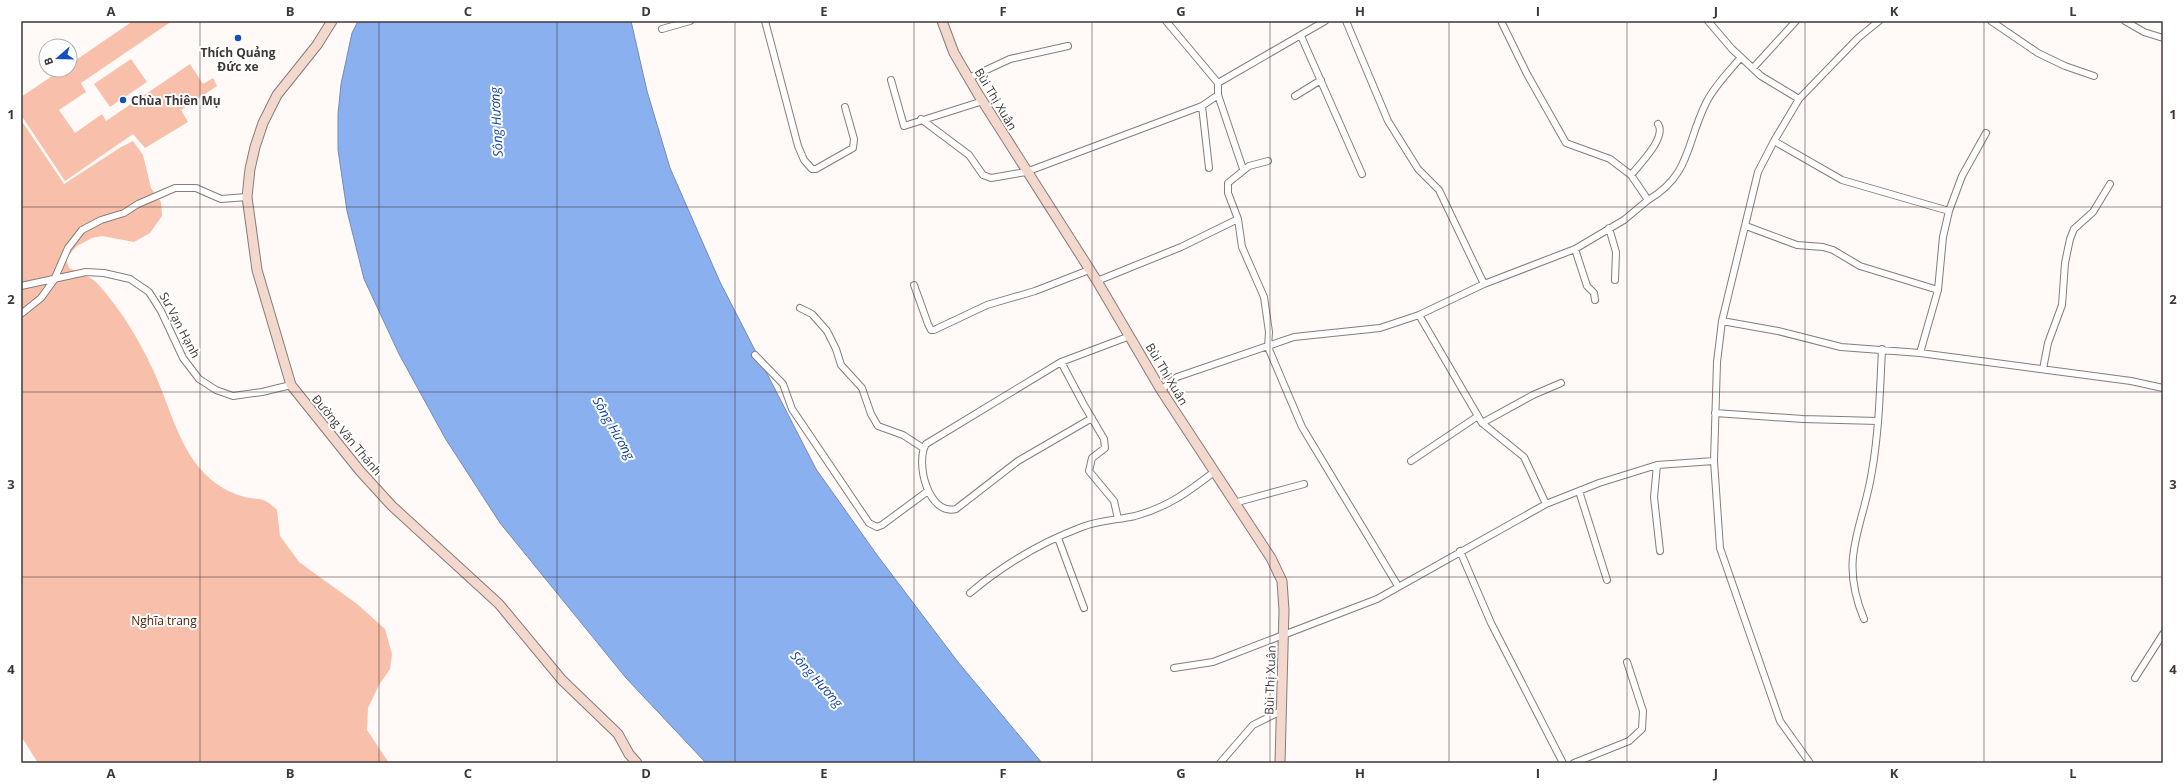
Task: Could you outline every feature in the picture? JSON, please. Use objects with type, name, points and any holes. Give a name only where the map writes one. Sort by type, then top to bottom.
[{"type":"main road","name":"Đường Văn Thánh","points":[[332,21],[317,45],[277,95],[263,123],[255,147],[247,197],[257,270],[291,385],[360,471],[392,506],[499,604],[562,680],[618,734],[629,754],[637,763]]},
{"type":"main road","name":"Bùi Thị Xuân","points":[[942,21],[954,53],[982,101],[1097,282],[1161,390],[1270,558],[1282,581],[1284,634],[1280,763]]},
{"type":"street","points":[[662,29],[690,21]]},
{"type":"street","points":[[765,21],[798,146],[804,160],[812,169],[816,169],[853,148],[854,139],[845,107]]},
{"type":"street","points":[[1166,21],[1218,83],[1218,95],[1243,169]]},
{"type":"street","points":[[1218,83],[1325,21]]},
{"type":"street","points":[[1346,21],[1388,120],[1418,169],[1439,190],[1484,284]]},
{"type":"street","points":[[1501,21],[1527,74],[1566,143],[1610,159],[1631,175],[1648,200]]},
{"type":"street","points":[[1708,21],[1741,57],[1761,76],[1798,99]]},
{"type":"street","points":[[1753,68],[1796,21]]},
{"type":"street","points":[[1810,763],[1780,720],[1720,548],[1714,461],[1716,362],[1722,321],[1758,172],[1774,140],[1798,99],[1858,38],[1879,21]]},
{"type":"street","points":[[1991,21],[2048,58],[2094,76]]},
{"type":"street","points":[[2125,21],[2144,32],[2163,38]]},
{"type":"street","points":[[1301,36],[1362,174]]},
{"type":"street","points":[[969,78],[1010,60],[1068,46]]},
{"type":"street","points":[[1161,390],[1177,377],[1268,348],[1294,337],[1380,328],[1419,314],[1484,284],[1575,249],[1624,220],[1648,200],[1661,192],[1678,175],[1706,102],[1741,57]]},
{"type":"street","points":[[891,80],[903,125],[906,126],[921,119],[982,101]]},
{"type":"street","points":[[1295,96],[1321,80]]},
{"type":"street","points":[[921,119],[969,155],[983,175],[991,178],[1026,172],[1202,106],[1218,95]]},
{"type":"street","points":[[1202,106],[1209,168]]},
{"type":"street","points":[[1631,175],[1660,137],[1661,128],[1658,124]]},
{"type":"street","points":[[1920,353],[1938,290],[1943,237],[1949,211],[1962,176],[1986,133]]},
{"type":"street","points":[[1774,140],[1828,173],[1847,182],[1949,211]]},
{"type":"street","points":[[1268,161],[1254,164],[1243,169],[1228,183],[1228,193],[1238,219],[1242,247],[1264,297],[1269,332],[1268,348],[1302,427],[1398,586]]},
{"type":"street","points":[[2043,369],[2048,343],[2062,305],[2066,257],[2070,239],[2074,229],[2094,212],[2110,184]]},
{"type":"street","points":[[21,314],[42,298],[54,280],[68,248],[82,230],[101,220],[124,213],[138,204],[175,188],[196,188],[221,200],[247,197]]},
{"type":"street","points":[[1097,282],[1181,247],[1238,219]]},
{"type":"street","points":[[1746,226],[1792,243],[1833,250],[1860,266],[1938,290]]},
{"type":"street","points":[[1609,228],[1616,252],[1615,280]]},
{"type":"street","points":[[1575,249],[1587,286],[1594,293],[1595,300]]},
{"type":"street","points":[[914,285],[928,324],[931,330],[934,330],[986,305],[1034,291],[1089,270]]},
{"type":"street","name":"Sư Vạn Hạnh","points":[[21,286],[86,272],[104,273],[130,279],[150,292],[161,311],[183,358],[199,379],[216,390],[233,396],[262,392],[291,385]]},
{"type":"street","points":[[800,308],[812,314],[827,331],[836,349],[841,365],[862,388],[871,414],[878,426],[903,435],[923,448]]},
{"type":"street","points":[[1419,314],[1482,423],[1524,457],[1546,504]]},
{"type":"street","points":[[1722,321],[1778,331],[1841,347],[1920,353],[2043,369],[2087,377],[2131,381],[2163,388]]},
{"type":"street","points":[[1092,418],[1018,461],[956,509],[950,510],[942,508],[928,491],[923,469],[923,448],[934,438],[1061,362],[1130,336]]},
{"type":"street","points":[[1864,619],[1855,593],[1853,549],[1870,485],[1878,421],[1882,349]]},
{"type":"street","points":[[755,356],[783,384],[792,410],[869,523],[877,527],[882,525],[928,491]]},
{"type":"street","points":[[1061,362],[1106,444],[1102,451],[1092,458],[1089,471],[1114,501],[1118,519]]},
{"type":"street","points":[[1482,423],[1533,395],[1561,383]]},
{"type":"street","points":[[1715,413],[1803,419],[1878,421]]},
{"type":"street","points":[[1411,461],[1478,416]]},
{"type":"street","points":[[1174,668],[1213,662],[1377,599],[1546,504],[1579,491],[1656,465],[1714,461]]},
{"type":"street","points":[[1656,465],[1654,497],[1660,551]]},
{"type":"street","points":[[970,593],[998,571],[1058,538],[1083,526],[1135,516],[1176,501],[1214,472]]},
{"type":"street","points":[[1234,503],[1304,484]]},
{"type":"street","points":[[1579,491],[1607,580]]},
{"type":"street","points":[[1058,538],[1084,608]]},
{"type":"street","points":[[1460,551],[1491,623],[1563,763]]},
{"type":"street","points":[[2135,678],[2163,634]]},
{"type":"street","points":[[1574,763],[1629,741],[1642,729],[1643,712],[1627,662]]},
{"type":"street","points":[[1220,763],[1253,725],[1281,711]]},
{"type":"green space","points":[[133,21],[172,21],[81,83],[86,92],[59,110],[75,133],[102,114],[106,121],[190,64],[203,84],[213,78],[217,86],[181,110],[188,122],[145,148],[133,134],[65,181],[21,115],[21,97],[49,78],[78,78],[78,59]]},
{"type":"green space","points":[[131,59],[147,82],[110,107],[94,84]]},
{"type":"green space","name":"Nghĩa trang","points":[[21,120],[64,184],[121,147],[133,141],[143,155],[151,188],[161,202],[162,216],[150,233],[134,242],[102,236],[92,238],[77,246],[66,258],[69,268],[96,282],[124,318],[140,344],[154,372],[183,443],[194,461],[204,473],[216,484],[230,492],[265,501],[277,510],[280,536],[299,562],[357,604],[385,629],[392,654],[390,669],[379,685],[368,708],[367,730],[389,763],[38,763],[21,736]]},
{"type":"water","name":"Sông Hương","points":[[358,21],[631,21],[647,91],[670,168],[720,282],[816,469],[877,555],[958,662],[1042,763],[706,763],[626,678],[500,523],[445,438],[399,354],[364,279],[347,211],[338,150],[338,114],[341,84],[352,33]]},
{"type":"place","name":"Thích Quảng Đức xe","points":[[238,38]]},
{"type":"place","name":"Chùa Thiên Mụ","points":[[123,100]]}]
